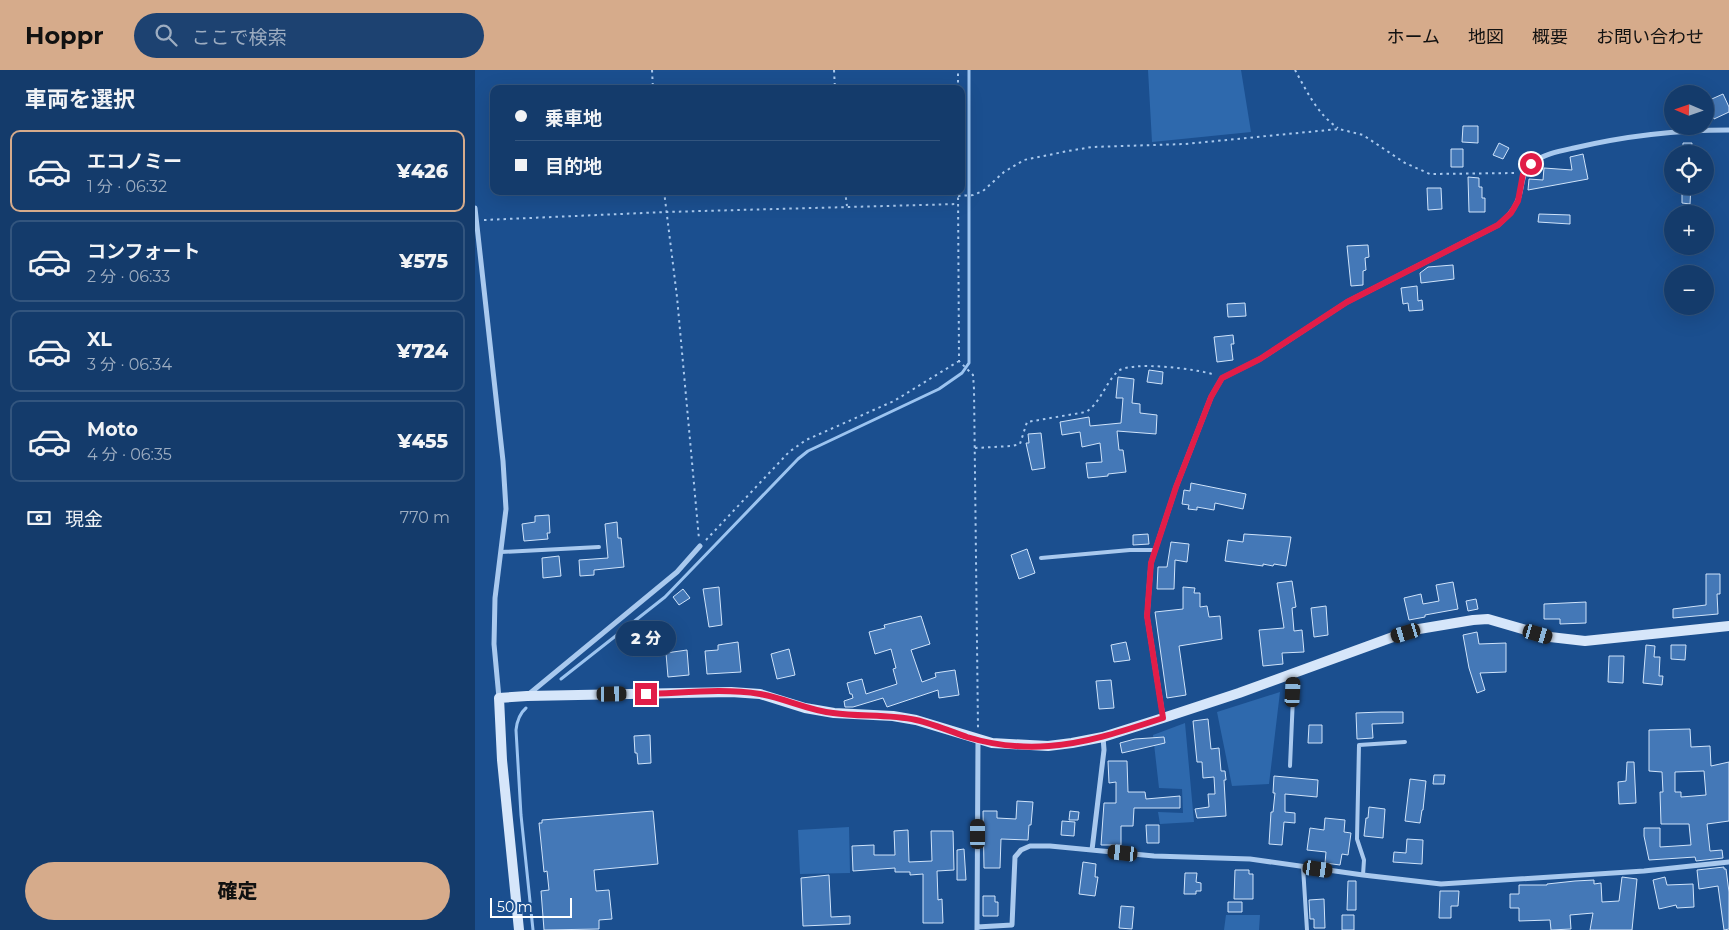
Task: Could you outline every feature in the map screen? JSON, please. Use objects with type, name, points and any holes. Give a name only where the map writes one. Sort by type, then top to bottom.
[{"type":"street","points":[[1163,718],[1147,616],[1151,563],[1176,487],[1211,397],[1222,378],[1260,359],[1347,302],[1498,225],[1511,213],[1518,201],[1523,174],[1531,164],[1540,158],[1556,152],[1591,144],[1655,133],[1729,130]]},
{"type":"street","points":[[475,208],[503,460],[505,509],[495,598],[494,644],[502,760],[519,930]]},
{"type":"street","points":[[527,696],[670,578],[700,546]]},
{"type":"street","points":[[499,698],[731,692],[760,694],[805,708],[834,713],[893,716],[916,720],[992,744],[1048,746],[1073,744],[1103,737],[1419,629],[1488,619],[1550,637],[1585,641],[1729,626]]},
{"type":"street","points":[[1092,850],[1104,750],[1103,737]]},
{"type":"street","points":[[979,740],[977,928],[1012,925],[1015,857],[1021,850],[1030,846],[1154,856],[1250,859],[1441,884],[1644,871],[1729,862]]},
{"type":"lane","points":[[501,552],[599,547]]},
{"type":"lane","points":[[1041,558],[1130,550],[1155,550]]},
{"type":"lane","points":[[1290,766],[1294,673]]},
{"type":"lane","points":[[1363,875],[1364,860],[1357,839],[1359,745],[1405,742]]},
{"type":"lane","points":[[1303,867],[1307,930]]},
{"type":"path","points":[[651,70],[653,85]]},
{"type":"path","points":[[833,70],[835,85]]},
{"type":"path","points":[[958,70],[958,85]]},
{"type":"path","points":[[1295,70],[1303,86],[1328,122],[1339,129],[1363,135],[1405,163],[1430,174],[1509,172],[1523,174]]},
{"type":"path","points":[[979,740],[975,389],[973,375],[959,361],[958,196],[973,195],[983,191],[1004,172],[1024,160],[1092,147],[1185,144],[1339,129]]},
{"type":"path","points":[[664,195],[677,297],[700,546]]},
{"type":"path","points":[[846,195],[847,207]]},
{"type":"path","points":[[476,220],[666,212],[958,204]]},
{"type":"path","points":[[700,546],[789,452],[806,440],[894,402],[959,361]]},
{"type":"path","points":[[975,448],[1020,444],[1027,422],[1086,412],[1093,407],[1119,370],[1130,366],[1161,366],[1212,374],[1222,378]]},
{"type":"shaded area","points":[[1148,70],[1241,70],[1251,132],[1152,142]]},
{"type":"shaded area","points":[[1280,692],[1269,784],[1232,786],[1217,712]]},
{"type":"shaded area","points":[[1185,723],[1194,822],[1160,824],[1158,812],[1183,813],[1182,789],[1159,788],[1153,735]]},
{"type":"shaded area","points":[[849,827],[850,873],[800,874],[798,830]]},
{"type":"shaded area","points":[[1226,915],[1260,915],[1259,930],[1224,930]]},
{"type":"building","points":[[1723,94],[1729,107],[1729,112],[1714,119],[1714,98]]},
{"type":"building","points":[[1463,126],[1478,126],[1478,143],[1462,142]]},
{"type":"building","points":[[1499,143],[1509,148],[1503,159],[1493,155]]},
{"type":"building","points":[[1683,143],[1692,143],[1692,145],[1683,145]]},
{"type":"building","points":[[1451,149],[1463,149],[1463,167],[1451,167]]},
{"type":"building","points":[[1583,154],[1588,179],[1528,190],[1529,179],[1543,180],[1544,168],[1572,170],[1570,157]]},
{"type":"building","points":[[1468,177],[1479,178],[1479,187],[1482,187],[1482,198],[1485,198],[1485,212],[1469,212]]},
{"type":"building","points":[[1427,188],[1441,188],[1442,209],[1428,210]]},
{"type":"building","points":[[1682,195],[1690,195],[1690,204],[1682,203]]},
{"type":"building","points":[[1539,214],[1570,215],[1570,224],[1538,222]]},
{"type":"building","points":[[1368,245],[1369,257],[1365,258],[1366,270],[1363,271],[1363,285],[1351,286],[1347,246]]},
{"type":"building","points":[[1453,265],[1454,279],[1421,283],[1420,273],[1428,267]]},
{"type":"building","points":[[1417,286],[1418,301],[1422,300],[1423,310],[1409,311],[1408,303],[1403,304],[1401,288]]},
{"type":"building","points":[[1245,303],[1246,316],[1228,317],[1227,304]]},
{"type":"building","points":[[1233,335],[1234,344],[1231,344],[1233,360],[1217,362],[1214,337]]},
{"type":"building","points":[[1149,370],[1163,372],[1162,384],[1147,382]]},
{"type":"building","points":[[1118,377],[1134,379],[1132,403],[1140,404],[1140,413],[1157,415],[1156,434],[1117,431],[1119,450],[1123,450],[1126,472],[1088,478],[1086,463],[1102,462],[1100,443],[1082,447],[1080,432],[1062,435],[1060,422],[1089,417],[1090,426],[1121,423],[1123,398],[1116,398]]},
{"type":"building","points":[[1041,433],[1045,468],[1032,470],[1026,443],[1029,443],[1028,434]]},
{"type":"building","points":[[1191,483],[1246,494],[1243,509],[1215,503],[1214,510],[1197,507],[1197,510],[1188,509],[1189,505],[1182,504],[1184,490],[1190,491]]},
{"type":"building","points":[[549,515],[550,533],[547,533],[548,539],[524,541],[522,524],[535,522],[535,516]]},
{"type":"building","points":[[617,522],[624,567],[594,570],[594,575],[580,576],[579,560],[608,558],[605,524]]},
{"type":"building","points":[[1148,534],[1149,544],[1133,545],[1133,535]]},
{"type":"building","points":[[1244,534],[1291,537],[1286,566],[1263,564],[1263,566],[1225,561],[1228,540],[1243,542]]},
{"type":"building","points":[[1171,542],[1189,544],[1187,562],[1175,560],[1174,589],[1157,589],[1158,567],[1167,567]]},
{"type":"building","points":[[1027,549],[1035,573],[1019,579],[1011,555]]},
{"type":"building","points":[[559,556],[561,576],[543,578],[542,558]]},
{"type":"building","points":[[1706,574],[1720,574],[1720,594],[1717,594],[1718,614],[1673,618],[1673,609],[1706,605]]},
{"type":"building","points":[[1292,581],[1296,607],[1292,608],[1294,631],[1302,630],[1304,652],[1282,653],[1283,664],[1263,666],[1259,630],[1284,628],[1277,583]]},
{"type":"building","points":[[1453,582],[1458,609],[1409,620],[1404,598],[1421,594],[1423,604],[1439,601],[1436,585]]},
{"type":"building","points":[[719,587],[722,625],[709,627],[703,589]]},
{"type":"building","points":[[1183,587],[1195,588],[1194,593],[1200,593],[1200,607],[1207,606],[1209,617],[1220,616],[1222,639],[1179,646],[1186,695],[1167,698],[1155,612],[1183,609]]},
{"type":"building","points":[[683,589],[690,598],[679,605],[673,597]]},
{"type":"building","points":[[1476,599],[1478,609],[1468,611],[1466,601]]},
{"type":"building","points":[[1586,602],[1586,623],[1560,624],[1560,619],[1544,619],[1544,604]]},
{"type":"building","points":[[1326,606],[1328,635],[1314,637],[1311,608]]},
{"type":"building","points":[[921,616],[930,644],[911,650],[922,682],[936,677],[935,673],[955,670],[959,695],[939,698],[938,690],[887,707],[883,698],[853,707],[845,707],[844,701],[853,698],[847,683],[862,679],[866,694],[897,684],[893,669],[896,668],[891,649],[875,654],[869,632],[885,628],[884,625]]},
{"type":"building","points":[[1477,632],[1479,644],[1506,643],[1506,672],[1480,673],[1485,690],[1477,693],[1469,668],[1463,635]]},
{"type":"building","points":[[738,642],[741,672],[707,674],[705,651],[718,650],[718,645]]},
{"type":"building","points":[[1126,642],[1130,660],[1114,662],[1111,645]]},
{"type":"building","points":[[1646,645],[1655,646],[1654,657],[1660,657],[1659,676],[1663,676],[1662,685],[1643,683]]},
{"type":"building","points":[[1671,645],[1686,645],[1685,660],[1671,659]]},
{"type":"building","points":[[789,649],[795,675],[777,679],[771,654]]},
{"type":"building","points":[[687,650],[689,675],[668,677],[666,653]]},
{"type":"building","points":[[1609,656],[1624,656],[1623,683],[1608,682]]},
{"type":"building","points":[[1111,680],[1114,708],[1099,709],[1096,681]]},
{"type":"building","points":[[1403,712],[1403,723],[1372,724],[1373,738],[1357,739],[1356,713]]},
{"type":"building","points":[[1208,719],[1211,749],[1219,748],[1221,771],[1225,771],[1226,816],[1197,818],[1195,809],[1209,807],[1208,794],[1215,794],[1214,777],[1203,778],[1202,762],[1197,762],[1193,721]]},
{"type":"building","points":[[1309,725],[1322,725],[1322,743],[1308,743]]},
{"type":"building","points":[[1690,729],[1691,747],[1710,746],[1711,766],[1729,762],[1729,821],[1707,824],[1710,851],[1722,850],[1723,858],[1696,861],[1695,857],[1649,860],[1644,828],[1660,828],[1660,847],[1691,845],[1689,824],[1661,824],[1660,792],[1663,792],[1662,772],[1649,771],[1649,730]],"holes":[[[1704,771],[1706,795],[1681,797],[1681,792],[1675,792],[1675,772]]]},
{"type":"building","points":[[650,735],[651,763],[638,764],[634,736]]},
{"type":"building","points":[[1164,737],[1165,743],[1122,753],[1120,743],[1135,739]]},
{"type":"building","points":[[1108,761],[1127,761],[1128,792],[1145,792],[1146,799],[1180,796],[1180,808],[1134,808],[1133,826],[1121,826],[1121,845],[1101,845],[1104,803],[1116,803],[1116,782],[1109,783]]},
{"type":"building","points":[[1627,762],[1634,762],[1636,803],[1619,804],[1618,782],[1626,781]]},
{"type":"building","points":[[1434,775],[1445,775],[1444,784],[1433,784]]},
{"type":"building","points":[[1274,776],[1318,780],[1317,797],[1285,794],[1285,812],[1295,813],[1295,823],[1284,822],[1282,845],[1269,844],[1271,812],[1273,812],[1275,793],[1273,793]]},
{"type":"building","points":[[1410,779],[1426,781],[1420,823],[1405,821]]},
{"type":"building","points":[[1017,801],[1033,802],[1028,840],[1001,839],[1000,868],[984,868],[983,811],[997,811],[997,818],[1016,819]]},
{"type":"building","points":[[1369,807],[1385,809],[1383,838],[1364,836]]},
{"type":"building","points":[[653,811],[658,864],[594,870],[596,891],[609,890],[612,919],[599,920],[599,929],[544,930],[541,891],[549,890],[547,871],[544,872],[539,823],[542,823],[542,820]]},
{"type":"building","points":[[1070,811],[1079,812],[1078,820],[1069,820]]},
{"type":"building","points":[[1325,818],[1345,820],[1344,832],[1351,833],[1348,855],[1342,854],[1340,865],[1325,863],[1326,852],[1307,850],[1310,828],[1324,830]]},
{"type":"building","points":[[1062,821],[1075,822],[1074,836],[1061,835]]},
{"type":"building","points":[[1146,825],[1159,825],[1159,843],[1147,843]]},
{"type":"building","points":[[908,830],[909,862],[932,861],[931,831],[953,831],[954,870],[937,871],[938,900],[942,899],[943,923],[923,923],[923,874],[910,875],[910,872],[895,872],[895,868],[853,871],[852,846],[874,845],[874,855],[895,855],[894,831]]},
{"type":"building","points":[[1407,839],[1423,840],[1422,864],[1393,862],[1394,852],[1406,853]]},
{"type":"building","points":[[964,849],[966,880],[957,880],[957,850]]},
{"type":"building","points":[[1083,862],[1096,864],[1095,877],[1098,877],[1095,896],[1079,894]]},
{"type":"building","points":[[1724,867],[1726,869],[1729,892],[1729,929],[1724,930],[1718,886],[1699,889],[1697,870]]},
{"type":"building","points":[[1235,870],[1249,870],[1249,874],[1253,874],[1253,899],[1234,899]]},
{"type":"building","points":[[1185,873],[1197,873],[1196,882],[1201,883],[1201,891],[1196,891],[1196,894],[1184,894]]},
{"type":"building","points":[[829,875],[831,917],[850,916],[850,924],[803,926],[801,878]]},
{"type":"building","points":[[1622,877],[1637,879],[1632,930],[1590,930],[1593,913],[1570,915],[1571,929],[1551,930],[1550,920],[1519,921],[1519,908],[1510,908],[1510,894],[1519,894],[1519,885],[1547,885],[1575,881],[1594,880],[1594,884],[1601,883],[1602,902],[1619,901]]},
{"type":"building","points":[[1665,877],[1667,885],[1693,884],[1694,907],[1677,908],[1676,905],[1659,909],[1653,880]]},
{"type":"building","points":[[1348,881],[1356,881],[1356,910],[1347,910]]},
{"type":"building","points":[[1440,891],[1459,891],[1458,906],[1451,906],[1451,918],[1439,918]]},
{"type":"building","points":[[983,896],[995,896],[995,902],[998,902],[998,916],[983,916]]},
{"type":"building","points":[[1324,899],[1325,928],[1314,928],[1314,919],[1310,919],[1309,900]]},
{"type":"building","points":[[1228,902],[1242,902],[1242,912],[1228,912]]},
{"type":"building","points":[[1121,906],[1134,907],[1132,929],[1119,928]]},
{"type":"building","points":[[1342,915],[1354,915],[1354,930],[1342,930]]},
{"type":"waterway","points":[[561,679],[665,597],[798,459],[808,451],[939,389],[962,373],[969,363],[969,70]]},
{"type":"waterway","points":[[526,708],[519,718],[516,730],[521,815],[533,930]]},
{"type":"route","points":[[646,694],[731,692],[760,694],[805,708],[834,713],[893,716],[916,720],[992,744],[1048,746],[1073,744],[1103,737],[1163,718],[1147,616],[1151,563],[1176,487],[1211,397],[1222,378],[1260,359],[1347,302],[1498,225],[1511,213],[1518,201],[1523,174],[1531,164]]}]
